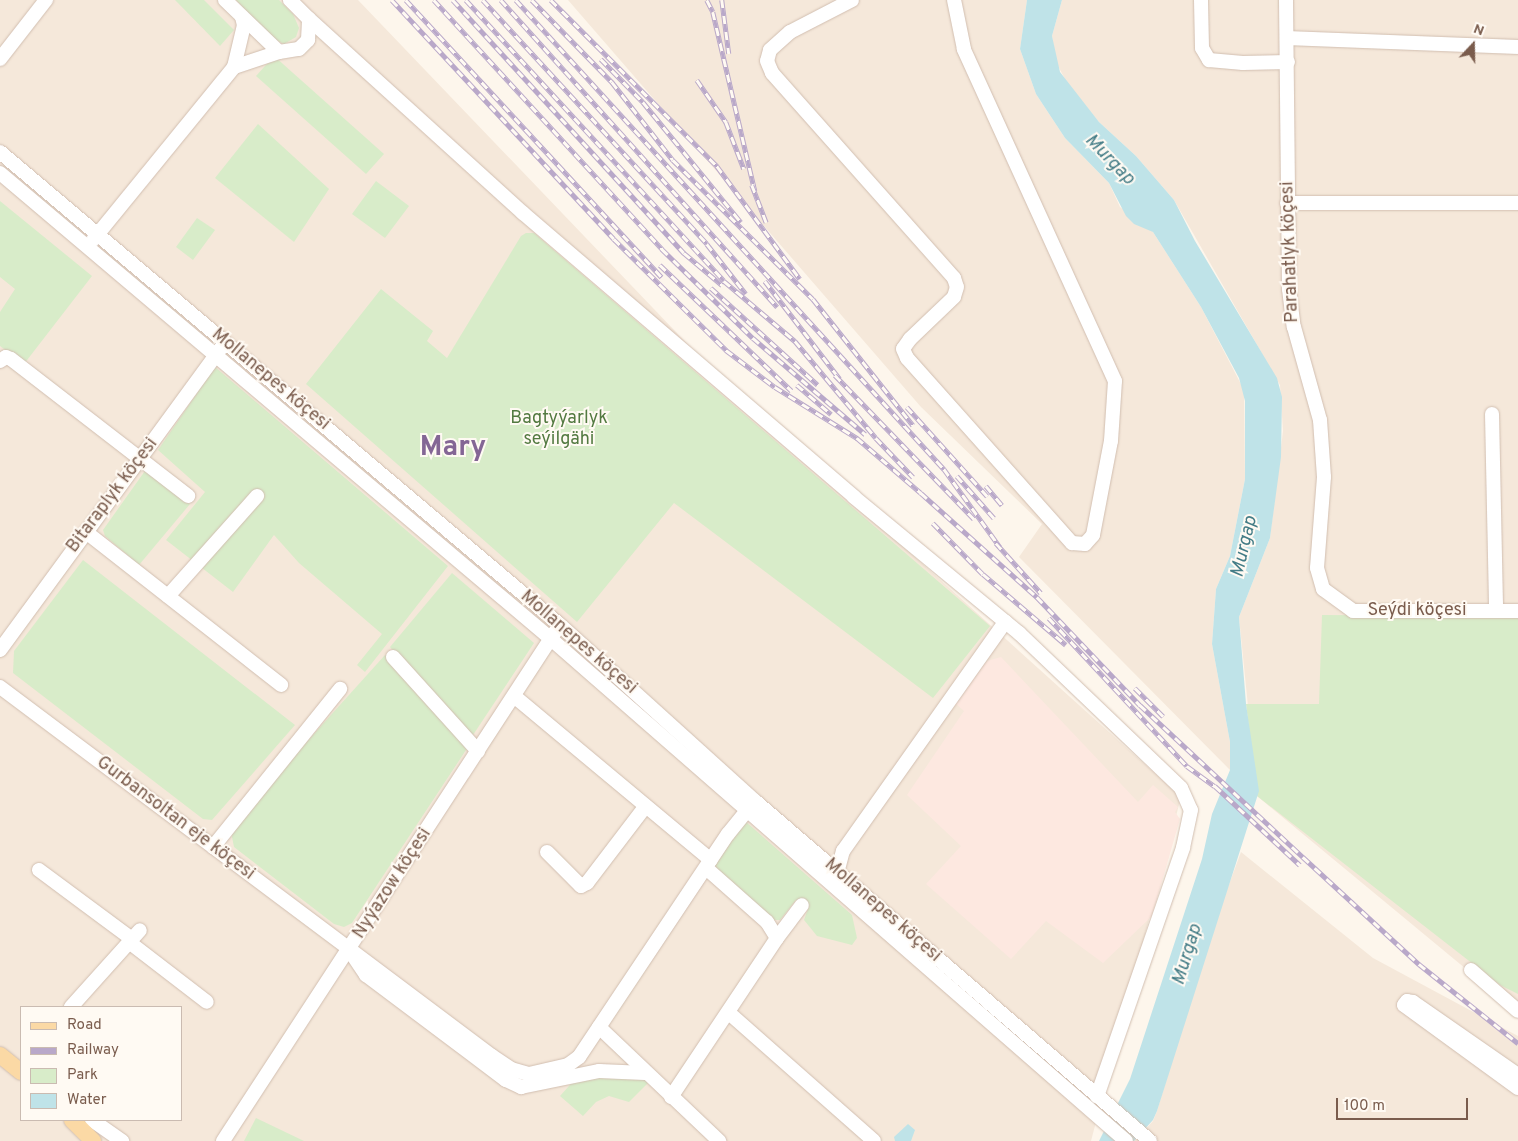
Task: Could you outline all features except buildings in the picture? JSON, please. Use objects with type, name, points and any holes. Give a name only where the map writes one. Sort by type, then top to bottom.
[{"type":"main road","points":[[0,1055],[20,1069]]},
{"type":"main road","points":[[73,1121],[93,1141]]},
{"type":"street","points":[[0,59],[46,0]]},
{"type":"street","points":[[225,0],[279,52]]},
{"type":"street","points":[[290,0],[522,213],[854,497],[1005,622],[1181,788],[1191,810],[1184,848],[1102,1101]]},
{"type":"street","points":[[852,0],[790,32],[770,50],[767,61],[772,73],[954,278],[957,287],[954,297],[910,339],[903,349],[907,358],[1072,543],[1086,544],[1093,535],[1111,441],[1114,381],[964,49],[954,0]]},
{"type":"street","points":[[1200,0],[1202,48],[1209,60],[1243,63],[1288,62]]},
{"type":"street","name":"Parahatlyk köçesi","points":[[1286,0],[1289,288],[1294,327],[1320,420],[1324,477],[1317,568],[1324,589]]},
{"type":"street","points":[[88,246],[234,67],[244,26],[242,17]]},
{"type":"street","points":[[234,67],[279,52],[299,49],[308,40],[309,19]]},
{"type":"street","points":[[1287,38],[1518,47]]},
{"type":"street","name":"Mollanepes köçesi","points":[[0,152],[560,625],[751,805],[1126,1141]]},
{"type":"street","name":"Mollanepes köçesi","points":[[0,173],[551,639],[751,805],[837,872],[1150,1141]]},
{"type":"street","points":[[1287,203],[1518,203]]},
{"type":"street","name":"Bitaraplyk köçesi","points":[[0,650],[226,342]]},
{"type":"street","points":[[1,360],[11,359],[188,496]]},
{"type":"street","points":[[1492,414],[1496,611]]},
{"type":"street","points":[[168,596],[257,496]]},
{"type":"street","points":[[86,532],[282,685]]},
{"type":"street","name":"Seýdi köçesi","points":[[1324,589],[1353,611],[1518,611]]},
{"type":"street","points":[[837,872],[843,851],[1005,622]]},
{"type":"street","name":"Nyýazow köçesi","points":[[223,1141],[350,950],[560,625]]},
{"type":"street","points":[[393,657],[478,751]]},
{"type":"street","name":"Gurbansoltan eje köçesi","points":[[0,687],[492,1056],[520,1072],[529,1074],[568,1065],[579,1057],[708,864],[751,805]]},
{"type":"street","points":[[213,848],[340,689]]},
{"type":"street","points":[[514,696],[645,807],[708,864],[767,922],[777,938]]},
{"type":"street","points":[[547,852],[581,886],[587,883],[645,807]]},
{"type":"street","points":[[39,870],[133,937],[207,1002]]},
{"type":"street","points":[[671,1097],[729,1013],[777,938],[802,905]]},
{"type":"street","points":[[72,1006],[133,937]]},
{"type":"street","name":"Gurbansoltan eje köçesi","points":[[350,950],[366,975],[506,1080],[521,1087],[599,1071],[645,1074]]},
{"type":"street","points":[[1471,970],[1518,1011]]},
{"type":"street","points":[[1518,1075],[1413,1002],[1407,1000],[1404,1005],[1518,1088]]},
{"type":"street","points":[[729,1013],[874,1141]]},
{"type":"street","points":[[599,1027],[639,1063],[645,1074],[719,1141]]},
{"type":"street","points":[[93,1121],[122,1141]]},
{"type":"shaded area","points":[[0,0],[358,0],[743,402],[1181,797],[1091,1141],[0,1141]]},
{"type":"shaded area","points":[[568,0],[1027,0],[1020,49],[1036,94],[1065,138],[1109,183],[1120,207],[1153,232],[1201,307],[1244,390],[1245,479],[1230,556],[1216,589],[1212,644],[1230,742],[1230,770],[1019,557],[1042,524],[921,407]]},
{"type":"shaded area","points":[[1062,0],[1518,0],[1518,1012],[1257,796],[1239,617],[1270,538],[1283,431],[1280,385],[1174,200],[1136,156],[1099,122],[1067,83],[1056,62],[1052,36]]},
{"type":"shaded area","points":[[1001,657],[1138,802],[1153,785],[1178,807],[1175,812],[1180,819],[1152,916],[1103,963],[1046,921],[1011,959],[926,884],[961,846],[907,795],[964,711],[955,703],[987,661]]},
{"type":"shaded area","points":[[1241,852],[1373,958],[1518,1036],[1518,1141],[1134,1141],[1153,1121],[1157,1111],[1208,941]]},
{"type":"green space","points":[[175,0],[204,0],[234,30],[220,46]]},
{"type":"green space","points":[[236,0],[279,0],[293,14],[299,28],[296,37],[284,44],[270,37]]},
{"type":"green space","points":[[274,56],[384,154],[366,174],[256,76]]},
{"type":"green space","points":[[258,124],[329,189],[294,242],[215,178]]},
{"type":"green space","points":[[376,181],[409,206],[385,238],[352,214]]},
{"type":"green space","points":[[0,201],[92,276],[24,364],[0,346],[0,312],[15,289],[0,277]]},
{"type":"green space","points":[[197,218],[215,230],[193,260],[176,247]]},
{"type":"green space","name":"Bagtyýarlyk seýilgähi","points":[[526,233],[534,233],[990,626],[933,698],[674,503],[577,622],[306,384],[381,289],[433,331],[427,341],[447,358],[521,236]]},
{"type":"green space","points":[[215,367],[448,566],[365,672],[357,665],[382,634],[299,563],[274,535],[233,592],[166,540],[205,492],[158,450]]},
{"type":"green space","points":[[147,468],[190,504],[139,565],[105,536],[103,530]]},
{"type":"green space","points":[[83,560],[295,725],[212,820],[203,819],[13,673],[14,651]]},
{"type":"green space","points":[[452,573],[534,643],[471,738],[390,647]]},
{"type":"green space","points":[[1322,615],[1518,616],[1518,994],[1500,985],[1257,796],[1246,704],[1319,704]]},
{"type":"green space","points":[[385,655],[468,747],[352,923],[344,927],[334,924],[234,847],[230,827]]},
{"type":"green space","points":[[745,821],[852,915],[857,938],[852,945],[817,936],[804,920],[809,906],[804,901],[796,900],[780,920],[773,920],[717,869],[714,864]]},
{"type":"green space","points":[[577,1077],[652,1079],[629,1102],[609,1096],[596,1102],[583,1116],[560,1096]]},
{"type":"green space","points":[[256,1118],[304,1141],[244,1141]]},
{"type":"water","name":"Murgap","points":[[1027,0],[1062,0],[1052,36],[1060,72],[1099,122],[1136,156],[1174,200],[1195,241],[1277,378],[1282,397],[1281,457],[1270,538],[1239,617],[1246,704],[1259,791],[1157,1111],[1153,1120],[1134,1141],[1099,1141],[1130,1079],[1202,859],[1212,814],[1230,770],[1230,742],[1212,644],[1216,589],[1230,556],[1245,479],[1245,401],[1239,378],[1201,307],[1153,232],[1134,224],[1126,216],[1109,183],[1065,138],[1036,94],[1020,49]]},
{"type":"water","points":[[908,1124],[915,1130],[911,1141],[895,1141],[894,1137]]},
{"type":"railway","points":[[392,0],[614,239],[726,350],[775,387],[857,438],[921,493],[1037,597],[1140,705],[1419,964],[1518,1043]]},
{"type":"railway","points":[[406,0],[662,277]]},
{"type":"railway","points":[[434,0],[662,249],[753,338],[865,434]]},
{"type":"railway","points":[[453,0],[684,253],[722,285]]},
{"type":"railway","points":[[466,0],[724,281],[795,341],[876,438],[913,477]]},
{"type":"railway","points":[[483,0],[707,244],[746,294]]},
{"type":"railway","points":[[501,0],[777,307]]},
{"type":"railway","points":[[516,0],[944,469],[1000,547]]},
{"type":"railway","points":[[532,0],[612,82],[673,160],[813,299],[913,425]]},
{"type":"railway","points":[[551,0],[717,166],[800,279]]},
{"type":"railway","points":[[707,0],[713,12],[755,191]]},
{"type":"railway","points":[[722,0],[729,54]]},
{"type":"railway","points":[[601,59],[643,102],[741,222]]},
{"type":"railway","points":[[697,80],[726,122],[744,169]]},
{"type":"railway","points":[[752,185],[766,222]]},
{"type":"railway","points":[[660,265],[792,391]]},
{"type":"railway","points":[[765,281],[840,379]]},
{"type":"railway","points":[[711,288],[818,385]]},
{"type":"railway","points":[[835,375],[974,519]]},
{"type":"railway","points":[[797,385],[831,414]]},
{"type":"railway","points":[[907,407],[987,496]]},
{"type":"railway","points":[[957,476],[994,518]]},
{"type":"railway","points":[[986,486],[1002,505]]},
{"type":"railway","points":[[933,523],[983,574],[1066,645]]},
{"type":"railway","points":[[996,543],[1041,593]]},
{"type":"railway","points":[[1049,618],[1187,766],[1215,786],[1300,865]]},
{"type":"railway","points":[[1135,688],[1163,716]]},
{"type":"district","name":"Mary","points":[[453,448]]}]
